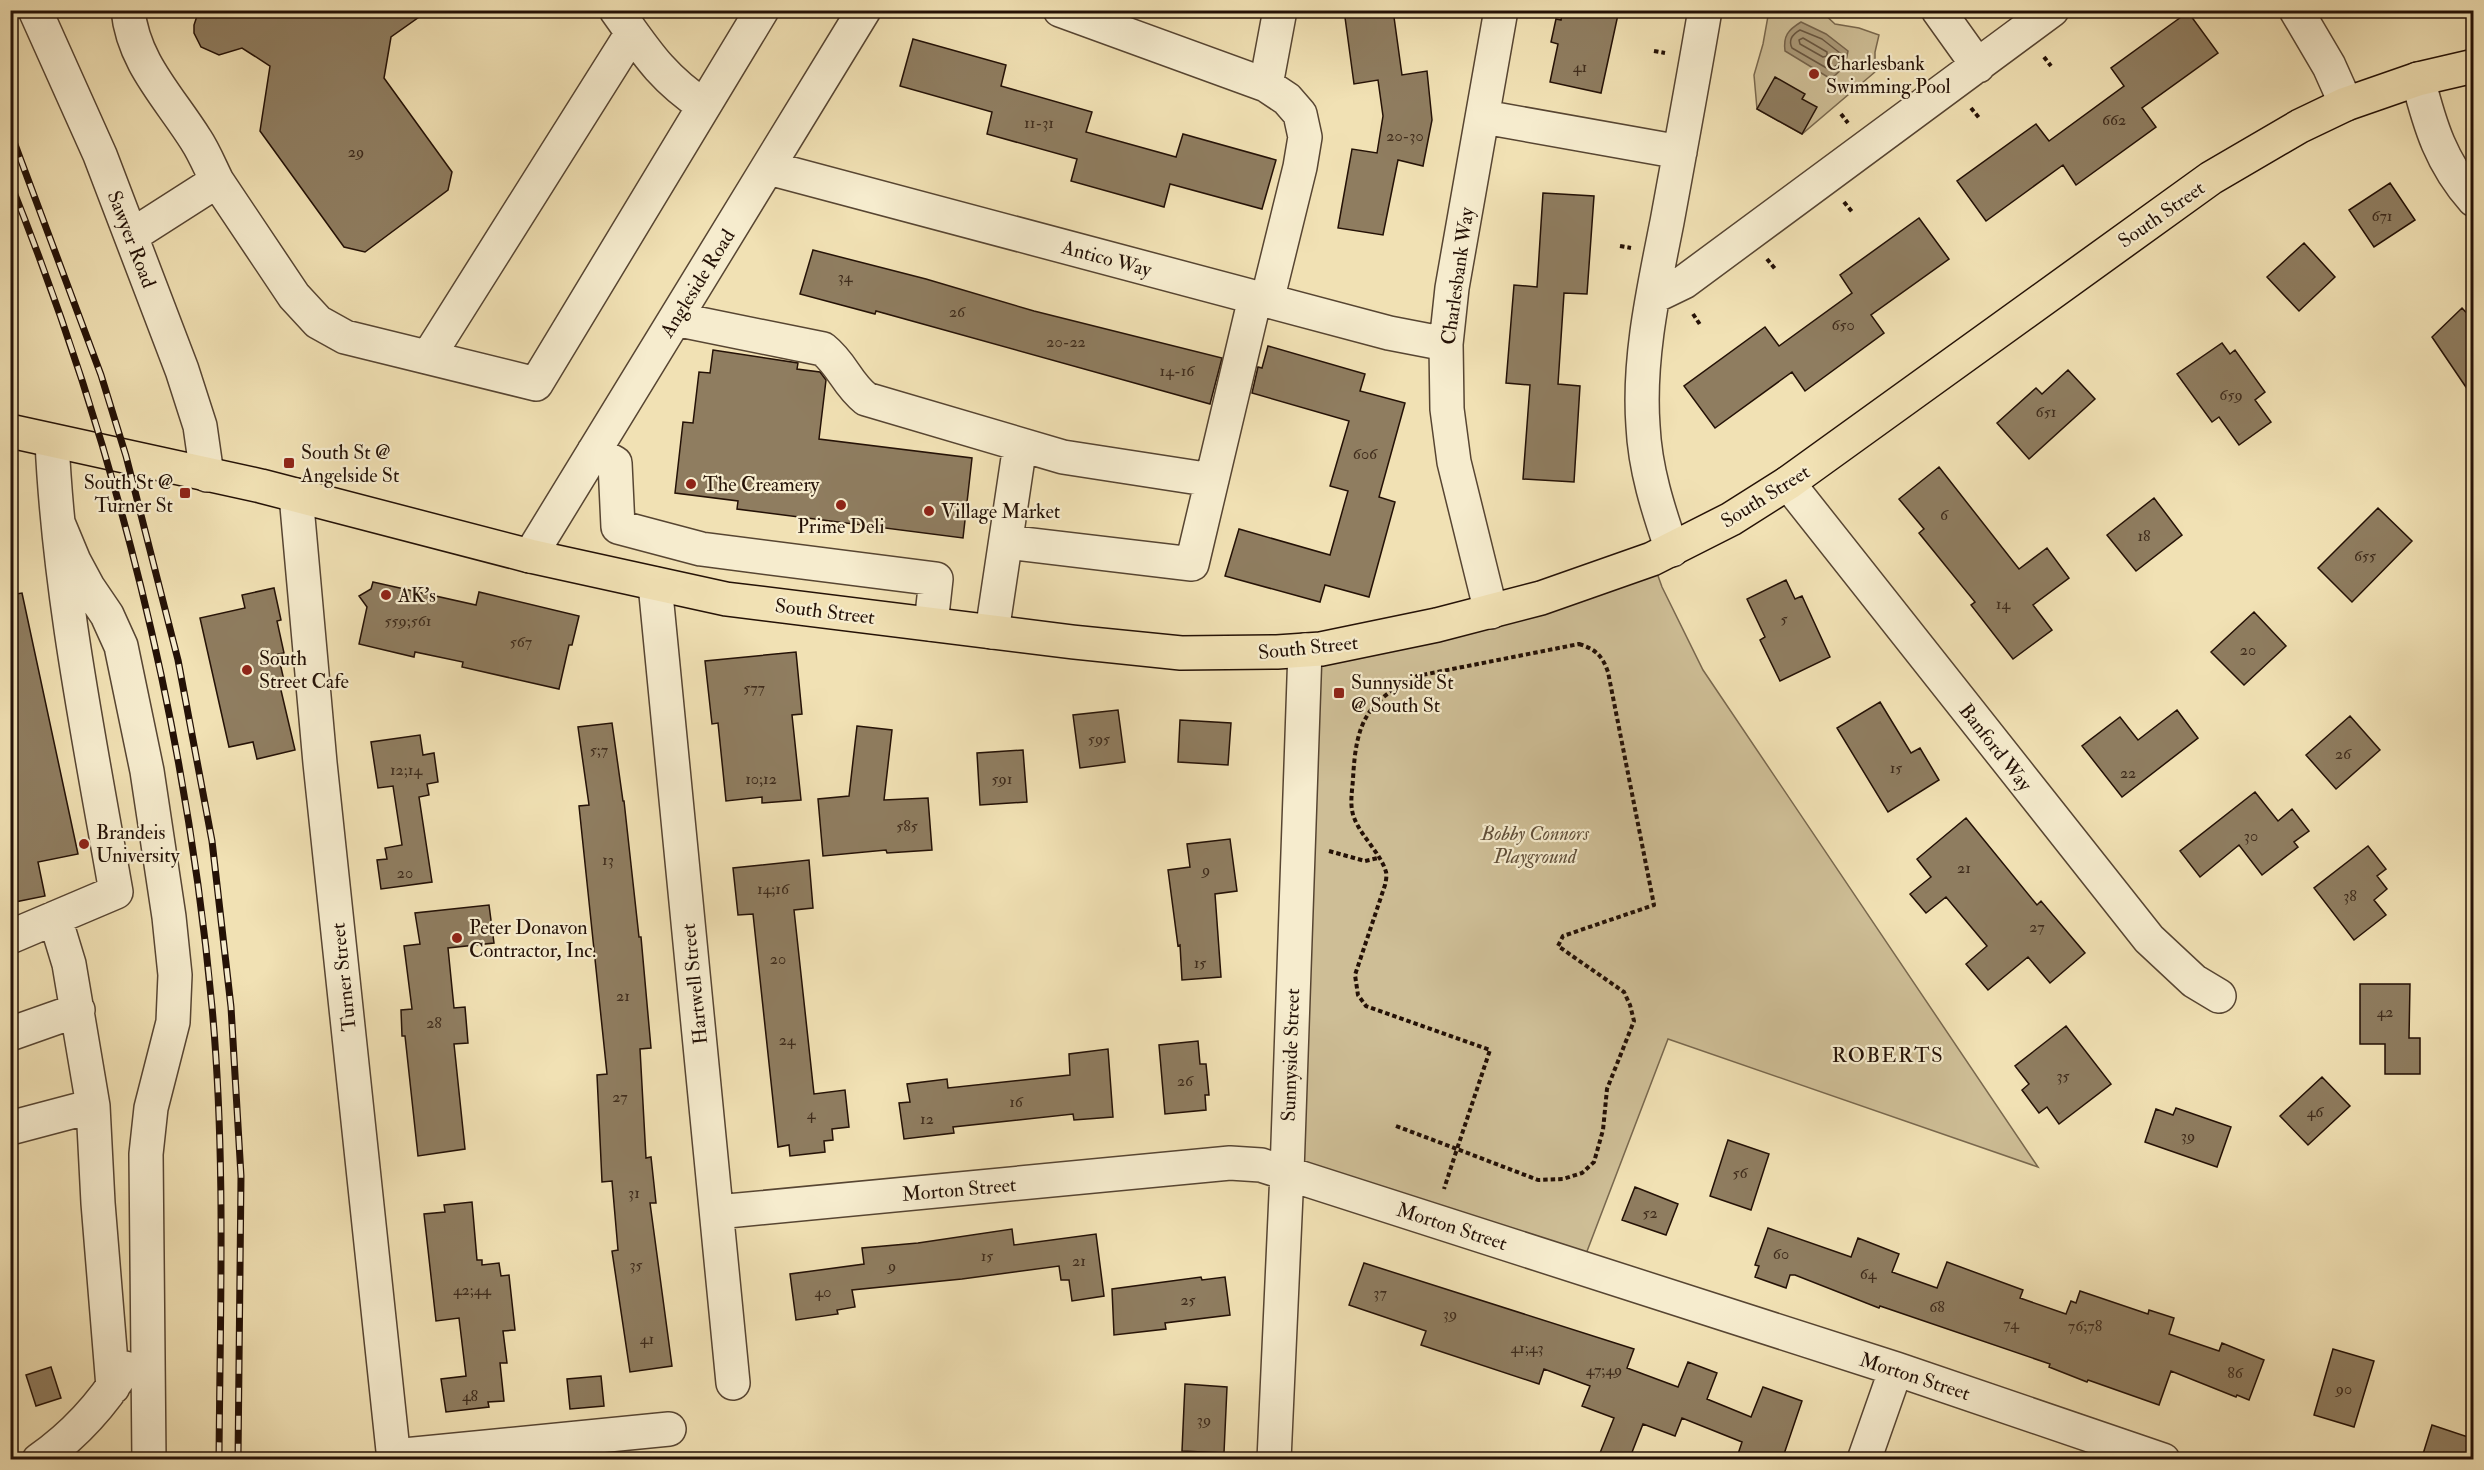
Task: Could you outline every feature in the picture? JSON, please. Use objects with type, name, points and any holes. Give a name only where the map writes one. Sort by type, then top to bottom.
[{"type":"main road","name":"South Street","points":[[10,431],[296,495],[530,556],[738,600],[1181,653],[1305,651],[1370,640],[1491,612],[1599,579],[1672,550],[1731,519],[1788,483],[2211,178],[2300,126],[2346,104],[2418,79],[2474,66]]},
{"type":"street","name":"Sawyer Road","points":[[35,10],[100,155],[194,405],[207,475]]},
{"type":"street","points":[[128,10],[130,31],[139,55],[197,141],[217,181],[294,296],[318,322],[345,337],[536,384],[704,106],[751,16]]},
{"type":"street","name":"Angleside Road","points":[[530,556],[864,10]]},
{"type":"street","points":[[1006,542],[1192,564],[1212,480],[1305,137],[1300,114],[1287,99],[1266,85],[1060,10]]},
{"type":"street","points":[[1266,85],[1280,10]]},
{"type":"street","name":"Charlesbank Way","points":[[1491,612],[1454,462],[1448,409],[1446,344],[1452,288],[1484,117],[1501,10]]},
{"type":"street","points":[[1672,550],[1650,483],[1642,424],[1643,378],[1653,297],[1705,10]]},
{"type":"street","points":[[1938,10],[1978,66]]},
{"type":"street","points":[[1653,297],[1684,282],[2052,10]]},
{"type":"street","points":[[2296,10],[2329,66],[2346,104]]},
{"type":"street","points":[[428,357],[624,22],[658,69],[681,90],[704,106]]},
{"type":"street","points":[[2418,79],[2429,124],[2445,162],[2474,200]]},
{"type":"street","points":[[1484,117],[1680,152]]},
{"type":"street","name":"Antico Way","points":[[769,168],[1389,333],[1446,344]]},
{"type":"street","points":[[131,236],[217,181]]},
{"type":"street","points":[[675,319],[823,349],[836,359],[852,388],[866,399],[1063,457],[1212,480]]},
{"type":"street","points":[[10,937],[116,892],[67,600],[52,441]]},
{"type":"street","points":[[993,632],[1020,445]]},
{"type":"street","points":[[594,451],[615,463],[618,527],[701,549],[936,579],[931,624]]},
{"type":"street","name":"Banford Way","points":[[1788,483],[2150,939],[2194,981],[2218,996]]},
{"type":"street","name":"Turner Street","points":[[296,495],[320,763],[394,1458]]},
{"type":"street","points":[[59,525],[74,561],[107,615],[121,646],[147,771],[169,917],[175,975],[172,1022],[151,1108],[146,1154],[149,1460]]},
{"type":"street","points":[[694,592],[701,549]]},
{"type":"street","name":"Hartwell Street","points":[[655,584],[733,1383]]},
{"type":"street","name":"Sunnyside Street","points":[[1274,1460],[1287,1172],[1305,651]]},
{"type":"street","points":[[55,918],[69,964],[93,1106],[98,1203],[113,1387]]},
{"type":"street","points":[[10,1034],[78,1010]]},
{"type":"street","points":[[10,1128],[93,1106]]},
{"type":"street","name":"Morton Street","points":[[717,1212],[1230,1163],[1262,1165],[1896,1369],[2163,1460]]},
{"type":"street","points":[[39,1460],[63,1443],[88,1419],[113,1387],[149,1330]]},
{"type":"street","points":[[1864,1460],[1896,1369]]},
{"type":"street","points":[[394,1458],[669,1429]]},
{"type":"path","points":[[1396,1126],[1457,1149],[1539,1180],[1563,1179],[1582,1173],[1594,1162],[1603,1130],[1607,1089],[1634,1021],[1624,992],[1558,946],[1563,936],[1654,905],[1610,683],[1603,658],[1592,648],[1579,644],[1417,676],[1393,688],[1376,704],[1365,718],[1358,735],[1351,808],[1356,822],[1387,872],[1385,885],[1355,975],[1358,995],[1366,1006],[1490,1050],[1457,1149],[1442,1193]]},
{"type":"path","points":[[1321,849],[1365,861],[1378,858]]},
{"type":"green space","name":"Charlesbank Swimming Pool","points":[[1773,11],[1821,11],[1835,24],[1859,28],[1879,35],[1875,52],[1875,72],[1802,134],[1757,109],[1754,75],[1768,16]]},
{"type":"green space","name":"Bobby Connors Playground","points":[[1652,559],[1662,587],[1703,670],[2038,1167],[1668,1039],[1581,1267],[1318,1182],[1287,1140],[1305,650]]},
{"type":"water","name":"Charlesbank Swimming Pool","points":[[1801,22],[1826,34],[1848,51],[1845,66],[1831,79],[1785,51],[1787,34]]},
{"type":"building","points":[[199,10],[239,10],[246,17],[278,16],[279,10],[429,10],[391,37],[384,78],[452,172],[448,190],[365,252],[344,247],[260,131],[270,66],[242,48],[219,55],[201,47],[194,33]]},
{"type":"building","points":[[1344,10],[1393,10],[1402,75],[1427,71],[1432,120],[1423,166],[1398,160],[1383,235],[1338,228],[1352,149],[1377,153],[1383,116],[1378,80],[1354,84]]},
{"type":"building","points":[[1563,10],[1619,10],[1601,93],[1550,82],[1558,44],[1551,42],[1556,19],[1561,20]]},
{"type":"building","points":[[2188,12],[2218,53],[2142,108],[2156,127],[2076,185],[2063,165],[1986,221],[1957,181],[2036,124],[2049,141],[2124,86],[2111,68]]},
{"type":"building","points":[[913,39],[1006,65],[1001,86],[1092,112],[1086,132],[1176,157],[1183,134],[1276,160],[1262,209],[1170,184],[1164,207],[1071,181],[1077,159],[987,134],[992,112],[900,86]]},
{"type":"building","points":[[1775,77],[1805,94],[1802,99],[1817,107],[1802,134],[1757,109]]},
{"type":"building","points":[[2390,183],[2415,220],[2374,247],[2349,210]]},
{"type":"building","points":[[1543,193],[1594,196],[1587,294],[1564,293],[1558,384],[1580,386],[1574,482],[1523,479],[1530,385],[1506,383],[1514,285],[1537,287]]},
{"type":"building","points":[[1919,218],[1949,259],[1871,315],[1884,333],[1805,391],[1792,372],[1715,428],[1684,386],[1765,327],[1779,346],[1852,293],[1840,275]]},
{"type":"building","points":[[2304,243],[2335,277],[2299,311],[2267,277]]},
{"type":"building","points":[[813,250],[926,279],[1034,311],[1222,358],[1210,404],[876,311],[875,314],[800,294]]},
{"type":"building","points":[[2462,308],[2474,321],[2474,399],[2432,337]]},
{"type":"building","points":[[2222,343],[2230,354],[2235,350],[2265,392],[2255,400],[2271,422],[2239,445],[2219,417],[2212,422],[2177,374]]},
{"type":"building","points":[[1268,346],[1365,374],[1360,391],[1405,403],[1379,497],[1395,502],[1369,597],[1325,585],[1320,602],[1225,576],[1239,529],[1330,555],[1348,491],[1330,486],[1349,421],[1252,393],[1258,367],[1262,368]]},
{"type":"building","points":[[713,350],[798,363],[797,369],[820,372],[826,380],[819,439],[972,458],[963,538],[737,509],[738,501],[675,493],[683,422],[693,423],[699,372],[710,373]]},
{"type":"building","points":[[2068,370],[2095,399],[2029,459],[1997,423],[2036,388],[2042,394]]},
{"type":"building","points":[[1939,467],[2019,569],[2047,548],[2069,578],[2033,605],[2052,630],[2013,659],[1971,605],[1975,602],[1919,533],[1924,529],[1899,499]]},
{"type":"building","points":[[2154,498],[2182,535],[2136,571],[2107,535]]},
{"type":"building","points":[[2378,508],[2412,541],[2352,602],[2318,568]]},
{"type":"building","points":[[1786,580],[1795,599],[1802,596],[1830,657],[1780,681],[1760,640],[1765,637],[1747,599]]},
{"type":"building","points":[[373,582],[476,605],[479,592],[579,616],[572,645],[569,645],[559,689],[462,667],[463,662],[415,652],[414,657],[359,644],[367,607],[359,596],[371,589]]},
{"type":"building","name":"South Street Cafe","points":[[274,588],[281,620],[277,621],[284,653],[278,654],[285,685],[280,686],[295,750],[257,759],[253,742],[229,747],[200,618],[245,608],[242,595]]},
{"type":"building","points":[[22,593],[78,854],[38,862],[45,896],[10,903],[10,595]]},
{"type":"building","points":[[2254,612],[2286,646],[2244,685],[2211,652]]},
{"type":"building","points":[[796,652],[802,714],[792,715],[801,800],[762,803],[762,797],[726,801],[718,723],[712,724],[705,661]]},
{"type":"building","points":[[1880,702],[1911,753],[1920,748],[1939,780],[1888,812],[1837,728]]},
{"type":"building","points":[[1118,710],[1125,762],[1080,768],[1073,715]]},
{"type":"building","points":[[2177,710],[2198,738],[2122,797],[2082,746],[2120,717],[2138,740]]},
{"type":"building","points":[[2350,716],[2380,750],[2336,789],[2306,755]]},
{"type":"building","points":[[1180,720],[1231,723],[1228,765],[1178,762]]},
{"type":"building","points":[[612,723],[624,801],[639,937],[641,937],[651,1048],[640,1049],[646,1158],[651,1157],[656,1203],[650,1203],[672,1366],[630,1372],[612,1251],[618,1250],[612,1181],[602,1182],[597,1075],[607,1074],[579,806],[589,805],[578,727]]},
{"type":"building","points":[[857,726],[892,730],[884,800],[928,798],[932,850],[887,853],[886,850],[823,856],[818,799],[849,796]]},
{"type":"building","points":[[420,735],[423,755],[434,753],[438,782],[427,784],[429,795],[419,797],[432,882],[381,889],[377,860],[387,859],[385,848],[402,845],[393,786],[378,788],[371,742]]},
{"type":"building","points":[[1023,750],[1027,802],[980,805],[977,753]]},
{"type":"building","points":[[2255,792],[2278,821],[2292,809],[2309,831],[2294,842],[2298,847],[2262,875],[2239,845],[2200,877],[2180,851]]},
{"type":"building","points":[[1966,818],[2037,905],[2041,901],[2085,953],[2050,983],[2028,957],[1988,990],[1966,964],[1987,946],[1946,897],[1926,913],[1910,894],[1931,877],[1917,859]]},
{"type":"building","points":[[1230,839],[1237,891],[1215,894],[1221,977],[1182,980],[1180,945],[1178,946],[1168,870],[1190,867],[1187,844]]},
{"type":"building","points":[[2368,846],[2386,869],[2377,876],[2387,889],[2374,900],[2386,915],[2354,940],[2314,888]]},
{"type":"building","points":[[809,860],[813,908],[794,910],[814,1094],[845,1090],[849,1127],[832,1129],[833,1140],[824,1141],[825,1152],[790,1156],[789,1145],[778,1147],[753,914],[738,915],[733,868]]},
{"type":"building","points":[[489,905],[494,943],[448,948],[454,1008],[465,1007],[468,1043],[454,1044],[465,1149],[418,1156],[405,1036],[402,1036],[401,1010],[412,1009],[404,946],[420,944],[415,913]]},
{"type":"building","points":[[2360,984],[2410,984],[2409,1038],[2420,1038],[2420,1074],[2385,1074],[2385,1044],[2360,1044]]},
{"type":"building","points":[[2066,1026],[2111,1084],[2059,1124],[2047,1107],[2039,1113],[2022,1090],[2029,1084],[2015,1066]]},
{"type":"building","points":[[1198,1041],[1200,1064],[1206,1064],[1209,1095],[1205,1095],[1206,1110],[1165,1114],[1159,1045]]},
{"type":"building","points":[[1108,1049],[1113,1117],[1074,1120],[1073,1114],[953,1127],[954,1133],[904,1139],[899,1103],[910,1102],[907,1084],[947,1079],[948,1088],[1070,1075],[1069,1054]]},
{"type":"building","points":[[2322,1077],[2350,1106],[2308,1145],[2280,1116]]},
{"type":"building","points":[[2176,1108],[2231,1127],[2217,1167],[2145,1142],[2156,1109],[2173,1115]]},
{"type":"building","points":[[1728,1140],[1769,1154],[1751,1210],[1710,1196]]},
{"type":"building","points":[[1635,1187],[1678,1204],[1666,1235],[1622,1220]]},
{"type":"building","points":[[472,1202],[477,1260],[482,1260],[482,1265],[499,1263],[501,1276],[509,1275],[515,1330],[503,1331],[507,1363],[500,1363],[504,1401],[488,1402],[489,1407],[446,1412],[441,1379],[466,1376],[459,1318],[436,1321],[424,1214],[445,1212],[444,1205]]},
{"type":"building","points":[[1768,1228],[1851,1257],[1858,1238],[1899,1254],[1892,1272],[1937,1288],[1947,1262],[2023,1290],[2020,1298],[2066,1314],[2071,1301],[2076,1303],[2080,1291],[2148,1314],[2149,1310],[2174,1318],[2169,1334],[2219,1351],[2222,1343],[2264,1360],[2249,1400],[2171,1371],[2159,1405],[2088,1380],[2087,1382],[2049,1367],[2050,1364],[1880,1306],[1879,1308],[1795,1275],[1790,1275],[1786,1288],[1755,1277],[1759,1266],[1755,1265]]},
{"type":"building","points":[[1012,1229],[1014,1245],[1096,1234],[1104,1296],[1072,1301],[1069,1280],[1061,1280],[1059,1266],[852,1290],[855,1307],[837,1310],[838,1314],[796,1320],[790,1274],[864,1264],[862,1248],[918,1243]]},
{"type":"building","points":[[1364,1263],[1634,1349],[1627,1368],[1678,1387],[1688,1362],[1717,1373],[1707,1399],[1751,1417],[1763,1387],[1802,1401],[1782,1460],[1736,1460],[1742,1442],[1682,1418],[1675,1436],[1643,1424],[1629,1460],[1616,1460],[1600,1453],[1614,1418],[1582,1406],[1590,1386],[1544,1369],[1539,1384],[1421,1345],[1426,1331],[1349,1305]]},
{"type":"building","points":[[1201,1277],[1202,1280],[1225,1277],[1230,1315],[1165,1323],[1166,1329],[1114,1335],[1112,1289]]},
{"type":"building","points":[[2333,1349],[2374,1361],[2354,1427],[2314,1415]]},
{"type":"building","points":[[51,1367],[61,1398],[36,1406],[26,1375]]},
{"type":"building","points":[[601,1376],[604,1406],[570,1409],[567,1379]]},
{"type":"building","points":[[1185,1384],[1227,1387],[1224,1453],[1182,1451]]},
{"type":"building","points":[[2432,1425],[2474,1439],[2474,1460],[2440,1460],[2423,1454]]},
{"type":"railway","points":[[10,131],[101,375],[126,456],[178,660],[212,841],[231,1007],[241,1176],[238,1460]]},
{"type":"railway","points":[[10,182],[83,382],[114,484],[165,691],[184,796],[200,901],[212,1007],[219,1120],[221,1177],[219,1460]]},
{"type":"place","name":"Charlesbank Swimming Pool","points":[[1814,74]]},
{"type":"place","name":"South St @ Angelside St","points":[[289,463]]},
{"type":"place","name":"The Creamery","points":[[691,484]]},
{"type":"place","name":"South St @ Turner St","points":[[185,493]]},
{"type":"place","name":"Prime Deli","points":[[841,505]]},
{"type":"place","name":"Village Market","points":[[929,511]]},
{"type":"place","name":"AK's","points":[[386,595]]},
{"type":"place","name":"South Street Cafe","points":[[247,670]]},
{"type":"place","name":"Sunnyside St @ South St","points":[[1339,693]]},
{"type":"place","name":"Brandeis University","points":[[84,844]]},
{"type":"place","name":"Peter Donavon Contractor, Inc.","points":[[457,938]]},
{"type":"district","name":"ROBERTS","points":[[1888,1055]]}]
